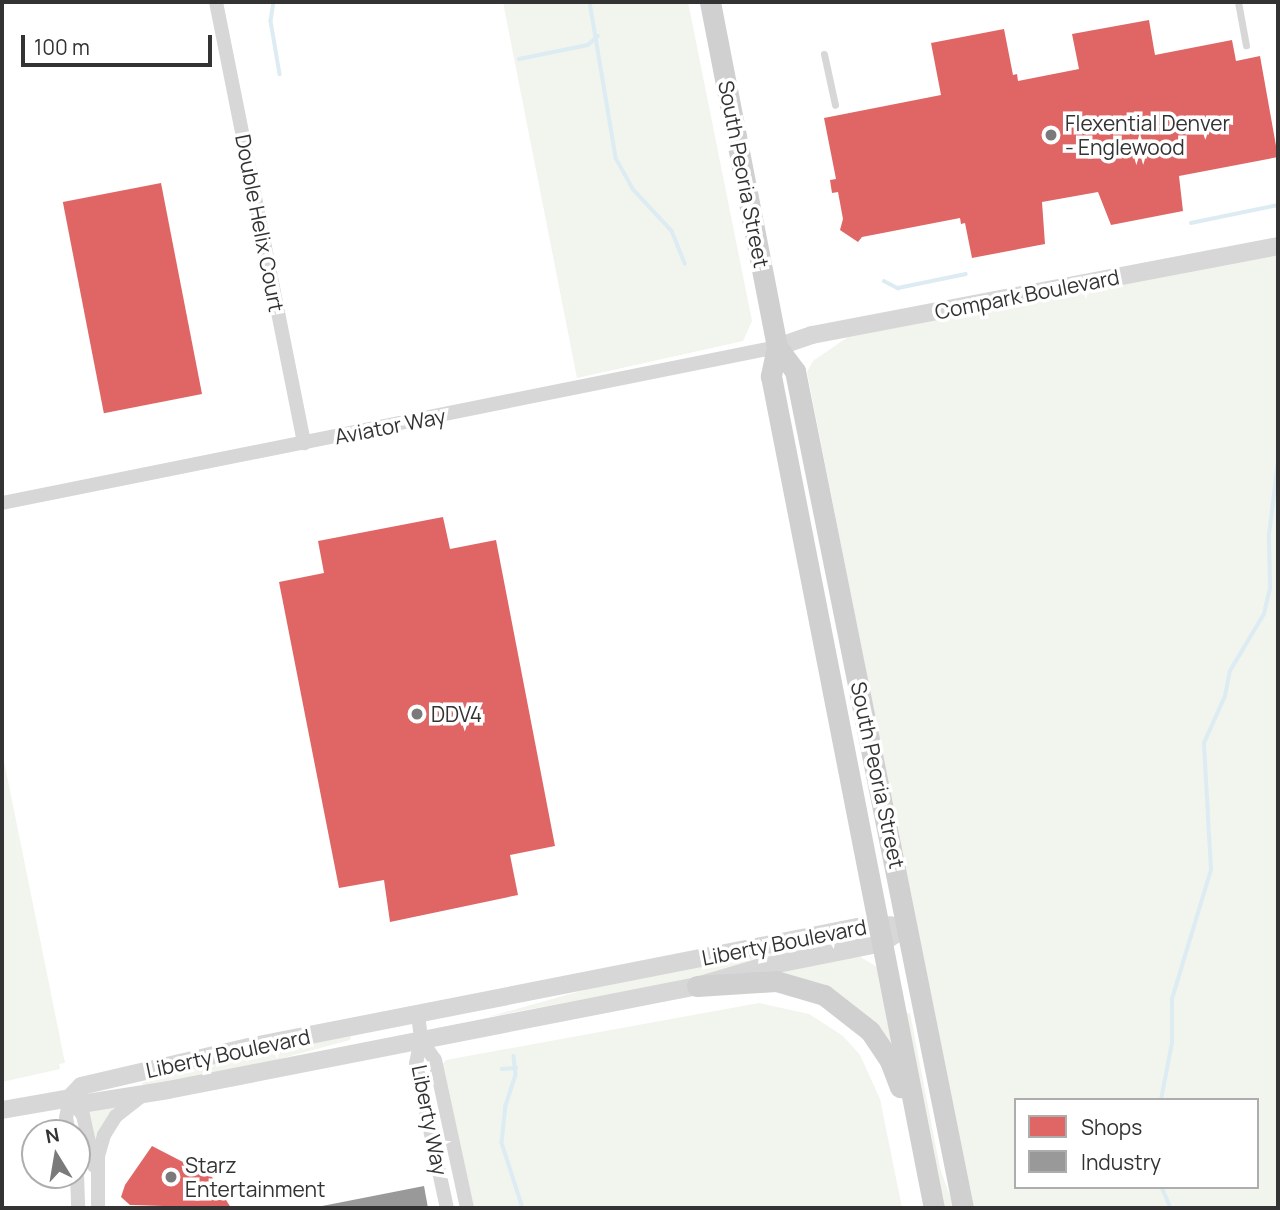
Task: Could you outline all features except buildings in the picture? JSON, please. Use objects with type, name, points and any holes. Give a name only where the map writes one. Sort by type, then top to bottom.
[{"type":"main road","name":"South Peoria Street","points":[[710,2],[777,347],[771,376],[934,1208]]},
{"type":"main road","name":"South Peoria Street","points":[[777,347],[795,372],[963,1208]]},
{"type":"main road","points":[[696,986],[786,982],[835,1002],[862,1022],[879,1043],[895,1072],[905,1115],[920,1136]]},
{"type":"street","name":"Double Helix Court","points":[[216,2],[304,443]]},
{"type":"street","name":"Compark Boulevard","points":[[777,347],[812,335],[1278,246]]},
{"type":"street","name":"Aviator Way","points":[[2,503],[777,347]]},
{"type":"street","name":"Liberty Boulevard","points":[[2,1110],[70,1098],[87,1103],[146,1093],[696,986],[908,926]]},
{"type":"street","name":"Liberty Boulevard","points":[[70,1098],[81,1086],[93,1083],[418,1014],[880,933]]},
{"type":"street","points":[[418,1014],[421,1040]]},
{"type":"street","name":"Liberty Way","points":[[421,1040],[416,1064],[447,1208]]},
{"type":"street","name":"Liberty Way","points":[[421,1040],[435,1060],[467,1208]]},
{"type":"street","points":[[98,1208],[97,1173],[100,1146],[110,1123],[146,1093]]},
{"type":"street","points":[[66,1119],[70,1098]]},
{"type":"street","points":[[70,1098],[83,1115],[97,1173]]},
{"type":"street","points":[[77,1189],[78,1208]]},
{"type":"lane","points":[[1238,2],[1246,45]]},
{"type":"lane","points":[[824,54],[835,105]]},
{"type":"shaded area","points":[[503,2],[688,2],[752,321],[743,341],[577,378]]},
{"type":"shaded area","points":[[1278,254],[1278,1208],[972,1208],[807,372],[813,361],[848,337]]},
{"type":"shaded area","points":[[2,751],[65,1063],[59,1064],[60,1069],[2,1082]]},
{"type":"shaded area","points":[[815,943],[816,949],[697,978],[488,1017],[602,985]]},
{"type":"shaded area","points":[[859,956],[877,967],[893,1049],[777,972]]},
{"type":"shaded area","points":[[759,1003],[809,1014],[843,1036],[860,1055],[880,1099],[902,1208],[474,1208],[442,1065],[446,1060]]},
{"type":"shaded area","points":[[910,1013],[940,1168],[954,1208],[942,1208],[904,1014]]},
{"type":"shaded area","points":[[351,1036],[350,1040],[268,1062],[144,1087],[142,1083],[244,1056]]},
{"type":"shaded area","points":[[119,1102],[96,1147],[91,1119],[88,1108]]},
{"type":"waterway","points":[[274,2],[271,21],[280,74]]},
{"type":"waterway","points":[[590,2],[616,158],[633,189],[672,231],[685,264]]},
{"type":"waterway","points":[[519,59],[588,45],[598,36]]},
{"type":"waterway","points":[[1191,223],[1278,205]]},
{"type":"waterway","points":[[884,281],[898,288],[966,274]]},
{"type":"waterway","points":[[1161,1098],[1172,1043],[1172,999],[1211,870],[1204,743],[1225,696],[1230,671],[1264,614],[1270,589],[1269,535],[1278,462]]},
{"type":"waterway","points":[[514,1056],[516,1075],[506,1105],[502,1143],[523,1208]]},
{"type":"waterway","points":[[502,1069],[516,1068]]},
{"type":"waterway","points":[[1163,1189],[1171,1208]]},
{"type":"place","name":"Flexential Denver - Englewood","points":[[1051,135]]},
{"type":"place","name":"DDV4","points":[[417,714]]},
{"type":"place","name":"Starz Entertainment","points":[[171,1177]]}]
